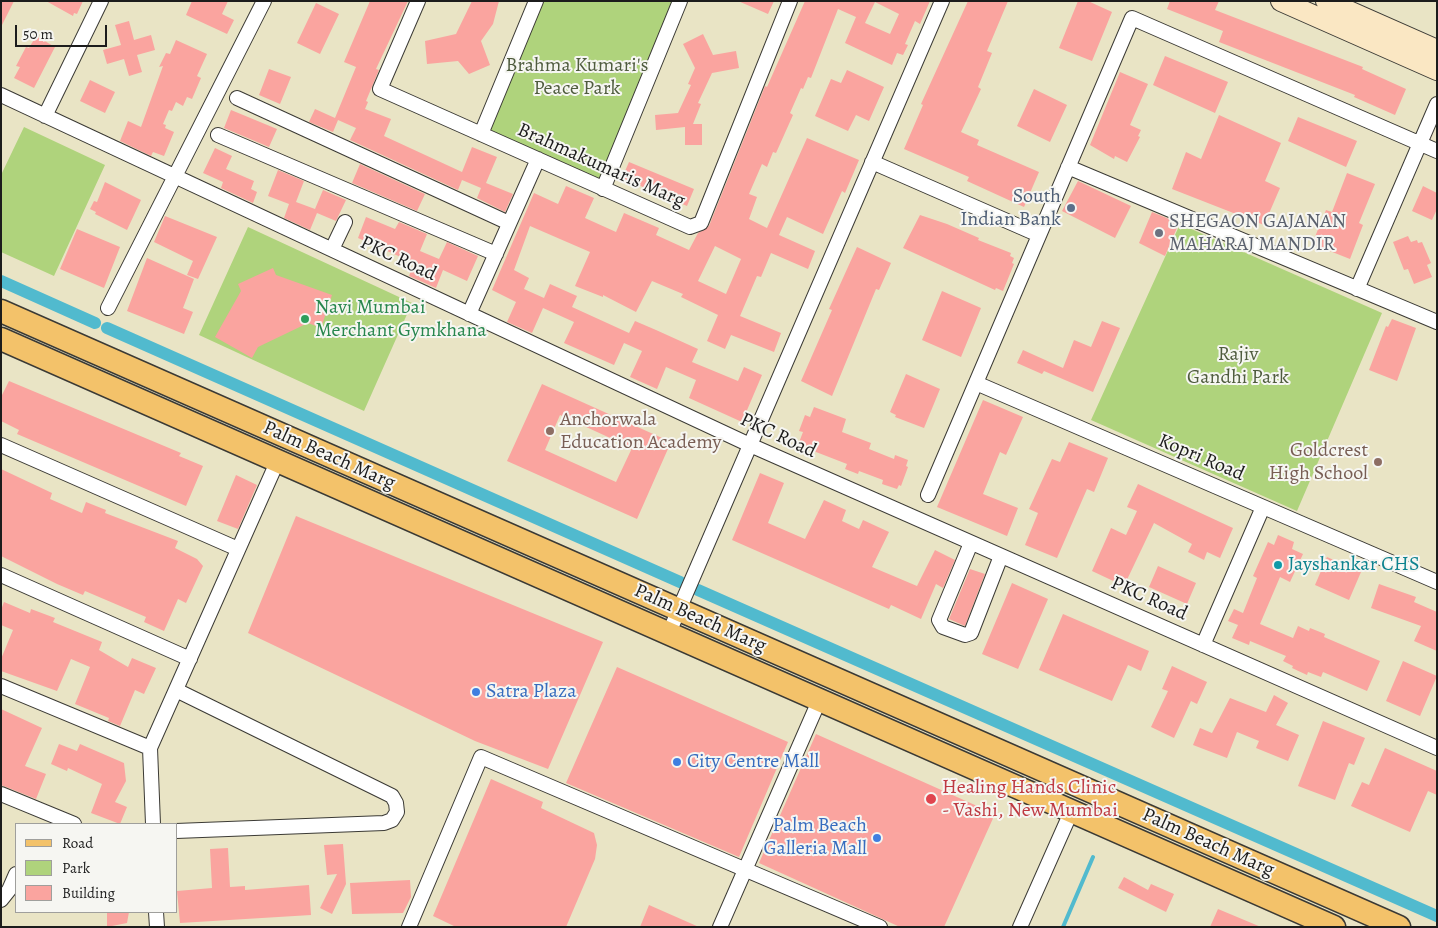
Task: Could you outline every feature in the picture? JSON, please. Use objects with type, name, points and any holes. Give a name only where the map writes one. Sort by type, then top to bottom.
[{"type":"main road","points":[[1281,1],[1437,70]]},
{"type":"main road","points":[[1326,1],[1437,50]]},
{"type":"main road","name":"Palm Beach Marg","points":[[1,311],[1399,927]]},
{"type":"main road","name":"Palm Beach Marg","points":[[1,338],[668,635],[1072,810],[1334,927]]},
{"type":"street","points":[[45,116],[101,1]]},
{"type":"street","points":[[108,308],[264,1]]},
{"type":"street","name":"Brahmakumaris Marg","points":[[418,1],[380,89],[690,227],[701,223],[790,1]]},
{"type":"street","points":[[481,134],[536,1]]},
{"type":"street","points":[[603,189],[680,1]]},
{"type":"street","points":[[668,635],[942,1]]},
{"type":"street","points":[[928,495],[1132,18],[1437,151]]},
{"type":"street","name":"PKC Road","points":[[1,96],[750,445],[1437,748]]},
{"type":"street","points":[[237,98],[509,224]]},
{"type":"street","points":[[1357,288],[1437,104]]},
{"type":"street","points":[[218,135],[496,254]]},
{"type":"street","points":[[469,314],[538,160]]},
{"type":"street","points":[[872,162],[1040,235]]},
{"type":"street","points":[[1068,167],[1437,322]]},
{"type":"street","points":[[334,243],[345,222]]},
{"type":"street","name":"Kopri Road","points":[[976,383],[1437,582]]},
{"type":"street","points":[[1,445],[238,549]]},
{"type":"street","points":[[153,823],[150,748],[278,460]]},
{"type":"street","points":[[1203,645],[1263,507]]},
{"type":"street","points":[[971,543],[939,620],[943,627],[965,635],[971,634],[1001,556]]},
{"type":"street","points":[[1,575],[190,659]]},
{"type":"street","points":[[1,686],[150,748]]},
{"type":"street","points":[[176,690],[392,796],[398,812],[392,820],[384,823],[178,831]]},
{"type":"street","points":[[720,927],[819,700]]},
{"type":"street","points":[[409,927],[481,757],[880,927]]},
{"type":"street","points":[[1,794],[40,818],[68,823]]},
{"type":"street","points":[[1020,927],[1072,810]]},
{"type":"street","points":[[1,900],[10,890],[15,877]]},
{"type":"street","points":[[156,913],[157,927]]},
{"type":"green space","name":"Brahma Kumari's Peace Park","points":[[536,1],[680,1],[603,189],[481,134]]},
{"type":"green space","points":[[24,127],[105,165],[54,276],[1,252],[1,175]]},
{"type":"green space","name":"Rajiv Gandhi Park","points":[[1180,224],[1382,313],[1297,511],[1091,420]]},
{"type":"green space","name":"Navi Mumbai Merchant Gymkhana","points":[[248,227],[412,303],[364,411],[199,335]]},
{"type":"building","points":[[1,1],[14,1],[1,27]]},
{"type":"building","points":[[46,1],[83,1],[77,14],[74,13],[73,16]]},
{"type":"building","points":[[192,1],[228,1],[222,14],[234,20],[227,34],[186,15]]},
{"type":"building","points":[[370,1],[408,1],[376,69],[379,70],[366,101],[368,102],[365,109],[391,119],[384,136],[462,172],[472,147],[497,157],[486,183],[513,194],[505,212],[477,198],[481,188],[462,180],[458,190],[350,140],[356,128],[338,120],[333,132],[309,122],[315,109],[335,118],[356,67],[344,62]]},
{"type":"building","points":[[472,1],[499,1],[493,24],[481,41],[490,65],[469,74],[458,61],[427,64],[425,41],[456,34]]},
{"type":"building","points":[[738,1],[774,1],[768,14]]},
{"type":"building","points":[[805,1],[930,1],[920,24],[915,21],[905,44],[908,45],[903,55],[897,53],[892,65],[845,43],[856,17],[838,9],[811,78],[808,77],[803,89],[801,88],[790,113],[793,115],[776,153],[773,152],[767,167],[762,164],[749,194],[757,197],[749,219],[767,228],[807,138],[859,160],[845,193],[842,191],[823,234],[787,217],[779,235],[815,251],[808,269],[771,253],[761,277],[757,276],[740,316],[781,333],[774,352],[731,335],[725,349],[707,341],[718,315],[681,297],[683,294],[652,281],[636,312],[603,295],[603,297],[575,286],[590,252],[530,226],[514,270],[529,278],[524,289],[544,298],[550,284],[577,296],[572,307],[629,333],[635,321],[698,349],[692,362],[738,381],[744,367],[762,375],[742,422],[689,398],[696,380],[666,367],[657,389],[630,377],[642,351],[624,343],[614,365],[564,343],[574,322],[543,308],[532,333],[507,322],[516,302],[492,290],[534,193],[558,204],[566,186],[594,198],[585,218],[616,232],[624,213],[659,228],[656,235],[689,250],[698,233],[709,226],[765,86],[767,87]],"holes":[[[875,2],[899,14],[890,34],[865,23]],[[715,246],[741,259],[726,294],[698,281]]]},
{"type":"building","points":[[968,1],[1008,1],[987,51],[992,53],[978,87],[981,89],[961,132],[979,140],[977,145],[1039,172],[1024,207],[967,181],[969,177],[904,149],[923,105],[921,104]]},
{"type":"building","points":[[1078,1],[1088,1],[1112,12],[1092,61],[1059,48]]},
{"type":"building","points":[[1170,1],[1219,1],[1215,10],[1363,67],[1362,69],[1406,89],[1395,115],[1354,97],[1355,95],[1219,42],[1223,31],[1167,9]]},
{"type":"building","points":[[316,3],[339,14],[320,54],[297,43]]},
{"type":"building","points":[[129,21],[134,40],[151,35],[155,50],[137,55],[142,72],[129,76],[124,59],[107,64],[103,50],[121,45],[115,25]]},
{"type":"building","points":[[703,34],[713,55],[736,51],[739,68],[712,73],[698,103],[701,104],[693,124],[702,124],[702,145],[685,145],[685,127],[656,130],[655,115],[678,113],[691,85],[688,84],[695,68],[683,44]]},
{"type":"building","points":[[36,36],[55,47],[34,88],[14,78],[20,67],[16,66],[26,47],[29,48]]},
{"type":"building","points":[[176,40],[207,54],[197,76],[201,78],[192,99],[187,97],[183,106],[176,102],[172,111],[169,110],[163,124],[166,125],[165,128],[174,132],[164,156],[153,152],[151,156],[120,141],[128,121],[141,127],[163,66],[159,67],[166,53],[170,54]]},
{"type":"building","points":[[1165,56],[1228,82],[1215,113],[1153,85]]},
{"type":"building","points":[[269,69],[291,77],[280,104],[259,95]]},
{"type":"building","points":[[847,70],[884,87],[869,121],[856,115],[848,131],[815,116],[831,79],[841,83]]},
{"type":"building","points":[[1120,72],[1148,84],[1130,125],[1141,130],[1138,136],[1140,137],[1127,162],[1115,156],[1114,159],[1090,145]]},
{"type":"building","points":[[90,80],[115,92],[105,113],[80,101]]},
{"type":"building","points":[[1034,89],[1067,105],[1050,142],[1017,126]]},
{"type":"building","points":[[231,110],[277,129],[269,147],[224,128]]},
{"type":"building","points":[[1219,115],[1281,143],[1265,181],[1280,188],[1264,225],[1172,189],[1186,152],[1201,159]]},
{"type":"building","points":[[1298,117],[1357,141],[1346,167],[1288,141]]},
{"type":"building","points":[[215,148],[232,156],[226,169],[254,181],[251,189],[257,192],[253,203],[221,188],[223,182],[203,173]]},
{"type":"building","points":[[629,162],[694,189],[687,206],[622,178]]},
{"type":"building","points":[[360,164],[425,194],[417,211],[352,183]]},
{"type":"building","points":[[278,170],[304,181],[296,202],[315,209],[323,190],[346,200],[336,221],[317,213],[310,230],[284,218],[289,204],[268,196]]},
{"type":"building","points":[[1347,173],[1375,184],[1359,223],[1363,225],[1350,259],[1312,244],[1326,210],[1332,212]]},
{"type":"building","points":[[1078,181],[1131,206],[1115,238],[1062,211]]},
{"type":"building","points":[[105,182],[141,200],[127,230],[95,214],[96,212],[90,209],[94,201],[97,202]]},
{"type":"building","points":[[1423,186],[1437,193],[1437,209],[1432,220],[1412,211]]},
{"type":"building","name":"SHEGAON GAJANAN MAHARAJ MANDIR","points":[[1152,212],[1179,223],[1165,256],[1139,243]]},
{"type":"building","points":[[920,215],[947,224],[979,238],[978,240],[1011,253],[1010,256],[1014,258],[1012,263],[1014,264],[1003,291],[996,288],[995,290],[903,248]]},
{"type":"building","points":[[165,216],[217,237],[198,279],[187,275],[193,261],[154,242]]},
{"type":"building","points":[[366,217],[395,229],[399,222],[427,234],[420,251],[439,259],[447,242],[478,256],[467,281],[443,270],[436,288],[409,276],[414,263],[358,238]]},
{"type":"building","points":[[77,229],[120,247],[104,288],[60,269]]},
{"type":"building","points":[[1408,236],[1411,242],[1417,240],[1418,243],[1422,242],[1431,263],[1427,265],[1432,277],[1414,284],[1408,269],[1404,270],[1393,242]]},
{"type":"building","points":[[857,247],[891,263],[879,290],[876,289],[832,396],[801,381],[832,310],[829,309]]},
{"type":"building","points":[[147,258],[194,279],[183,308],[193,312],[184,334],[127,311]]},
{"type":"building","points":[[273,268],[276,275],[332,295],[321,328],[308,323],[258,347],[252,358],[215,337],[241,291],[238,284]]},
{"type":"building","points":[[942,291],[981,308],[961,357],[922,340]]},
{"type":"building","points":[[1392,319],[1416,328],[1397,381],[1369,370],[1386,326],[1388,327]]},
{"type":"building","points":[[1102,321],[1120,328],[1093,392],[1044,371],[1042,374],[1017,363],[1023,350],[1063,368],[1074,340],[1091,347]]},
{"type":"building","points":[[906,374],[940,389],[924,428],[895,417],[896,415],[890,412]]},
{"type":"building","points":[[9,381],[181,453],[179,456],[203,466],[186,506],[17,434],[19,430],[1,421],[1,397]]},
{"type":"building","points":[[542,384],[671,442],[637,519],[507,461]],"holes":[[[560,415],[632,448],[616,482],[545,450]]]},
{"type":"building","points":[[983,400],[1023,417],[1006,455],[1000,452],[983,494],[1018,508],[1007,536],[937,507]]},
{"type":"building","points":[[814,407],[846,419],[842,432],[871,443],[869,449],[894,459],[895,455],[908,460],[906,466],[908,467],[901,486],[899,485],[897,489],[882,484],[883,480],[859,471],[858,474],[845,469],[847,464],[798,445],[803,432],[799,431],[805,415],[810,417]]},
{"type":"building","points":[[1069,442],[1108,458],[1094,492],[1087,489],[1057,558],[1025,545],[1038,513],[1029,509],[1052,459],[1060,462]]},
{"type":"building","points":[[1,469],[52,493],[50,499],[82,513],[86,502],[106,510],[105,513],[178,541],[175,548],[197,559],[203,566],[186,603],[178,599],[164,631],[144,622],[146,617],[85,591],[83,595],[1,556]]},
{"type":"building","points":[[760,473],[784,483],[768,523],[805,539],[824,500],[846,510],[842,521],[859,529],[863,520],[889,532],[872,567],[917,586],[935,550],[955,560],[943,588],[936,584],[921,619],[891,605],[889,609],[732,540]]},
{"type":"building","points":[[236,475],[257,485],[238,529],[217,521]]},
{"type":"building","points":[[1138,484],[1233,528],[1220,558],[1207,552],[1204,560],[1188,552],[1192,544],[1154,523],[1124,586],[1092,571],[1111,528],[1126,535],[1137,511],[1127,507]]},
{"type":"building","name":"Satra Plaza","points":[[296,516],[603,642],[548,769],[475,741],[248,633]]},
{"type":"building","points":[[1278,535],[1294,542],[1292,549],[1303,554],[1290,582],[1280,577],[1260,624],[1293,638],[1298,626],[1309,631],[1310,628],[1325,634],[1324,637],[1380,661],[1367,691],[1323,672],[1321,677],[1308,672],[1307,675],[1292,668],[1293,666],[1283,661],[1286,656],[1250,641],[1249,645],[1232,638],[1238,625],[1228,621],[1234,609],[1243,613],[1257,578],[1253,576],[1268,542],[1274,545]]},
{"type":"building","points":[[1327,557],[1361,572],[1349,600],[1315,585]]},
{"type":"building","points":[[1158,566],[1196,583],[1187,604],[1149,587]]},
{"type":"building","points":[[970,569],[985,574],[965,626],[949,619]]},
{"type":"building","points":[[1012,583],[1048,599],[1018,669],[982,654]]},
{"type":"building","points":[[1379,584],[1416,597],[1414,602],[1437,612],[1437,651],[1414,641],[1421,626],[1371,608]]},
{"type":"building","points":[[4,602],[30,613],[31,609],[55,618],[53,622],[102,642],[99,650],[128,667],[132,658],[156,668],[144,694],[135,690],[120,726],[108,721],[109,718],[75,704],[90,667],[71,659],[57,691],[1,671],[1,659],[13,630],[1,625],[1,610]]},
{"type":"building","points":[[1063,614],[1149,651],[1141,671],[1128,665],[1112,701],[1039,670]]},
{"type":"building","points":[[1403,661],[1437,676],[1420,716],[1386,701]]},
{"type":"building","points":[[1172,666],[1207,682],[1197,704],[1191,701],[1174,738],[1151,727],[1168,691],[1162,689]]},
{"type":"building","name":"City Centre Mall","points":[[617,667],[788,742],[739,857],[566,783]]},
{"type":"building","points":[[1274,695],[1288,703],[1276,725],[1299,735],[1288,761],[1256,748],[1259,741],[1237,732],[1227,758],[1193,745],[1200,728],[1212,733],[1230,698],[1266,712]]},
{"type":"building","points":[[1,709],[42,728],[25,766],[46,774],[36,799],[1,785]]},
{"type":"building","points":[[1323,721],[1365,738],[1354,765],[1349,763],[1335,800],[1298,786]]},
{"type":"building","name":"Palm Beach Galleria Mall","points":[[816,734],[995,814],[944,927],[900,927],[759,863]]},
{"type":"building","points":[[59,744],[77,751],[80,744],[124,763],[126,781],[115,802],[127,807],[120,823],[91,813],[102,784],[68,768],[67,771],[51,764]]},
{"type":"building","points":[[1385,748],[1437,771],[1437,795],[1428,791],[1410,832],[1351,806],[1362,782],[1369,785]]},
{"type":"building","points":[[491,779],[543,802],[541,808],[594,833],[597,845],[595,859],[566,927],[456,927],[433,916]]},
{"type":"building","points":[[343,844],[346,884],[332,914],[320,908],[337,874],[327,875],[324,845]]},
{"type":"building","points":[[228,848],[230,887],[245,886],[245,890],[309,885],[311,915],[180,923],[178,891],[212,888],[210,849]]},
{"type":"building","points":[[1124,877],[1148,890],[1151,884],[1174,894],[1166,912],[1118,888]]},
{"type":"building","points":[[410,880],[411,897],[403,913],[352,914],[350,883]]},
{"type":"building","points":[[649,905],[699,927],[640,927]]},
{"type":"building","points":[[1218,909],[1261,927],[1210,927]]},
{"type":"building","points":[[107,913],[129,913],[127,923],[107,927]]},
{"type":"waterway","points":[[1,281],[95,323]]},
{"type":"waterway","points":[[107,328],[680,582]]},
{"type":"waterway","points":[[698,590],[1437,916]]},
{"type":"waterway","points":[[1063,927],[1093,857]]},
{"type":"place","name":"South Indian Bank","points":[[1071,208]]},
{"type":"place","name":"SHEGAON GAJANAN MAHARAJ MANDIR","points":[[1159,233]]},
{"type":"place","name":"Navi Mumbai Merchant Gymkhana","points":[[305,319]]},
{"type":"place","name":"Anchorwala Education Academy","points":[[550,431]]},
{"type":"place","name":"Goldcrest High School","points":[[1378,462]]},
{"type":"place","name":"Jayshankar CHS","points":[[1278,565]]},
{"type":"place","name":"Satra Plaza","points":[[476,692]]},
{"type":"place","name":"City Centre Mall","points":[[677,762]]},
{"type":"place","name":"Healing Hands Clinic - Vashi, New Mumbai","points":[[931,799]]},
{"type":"place","name":"Palm Beach Galleria Mall","points":[[877,838]]}]
